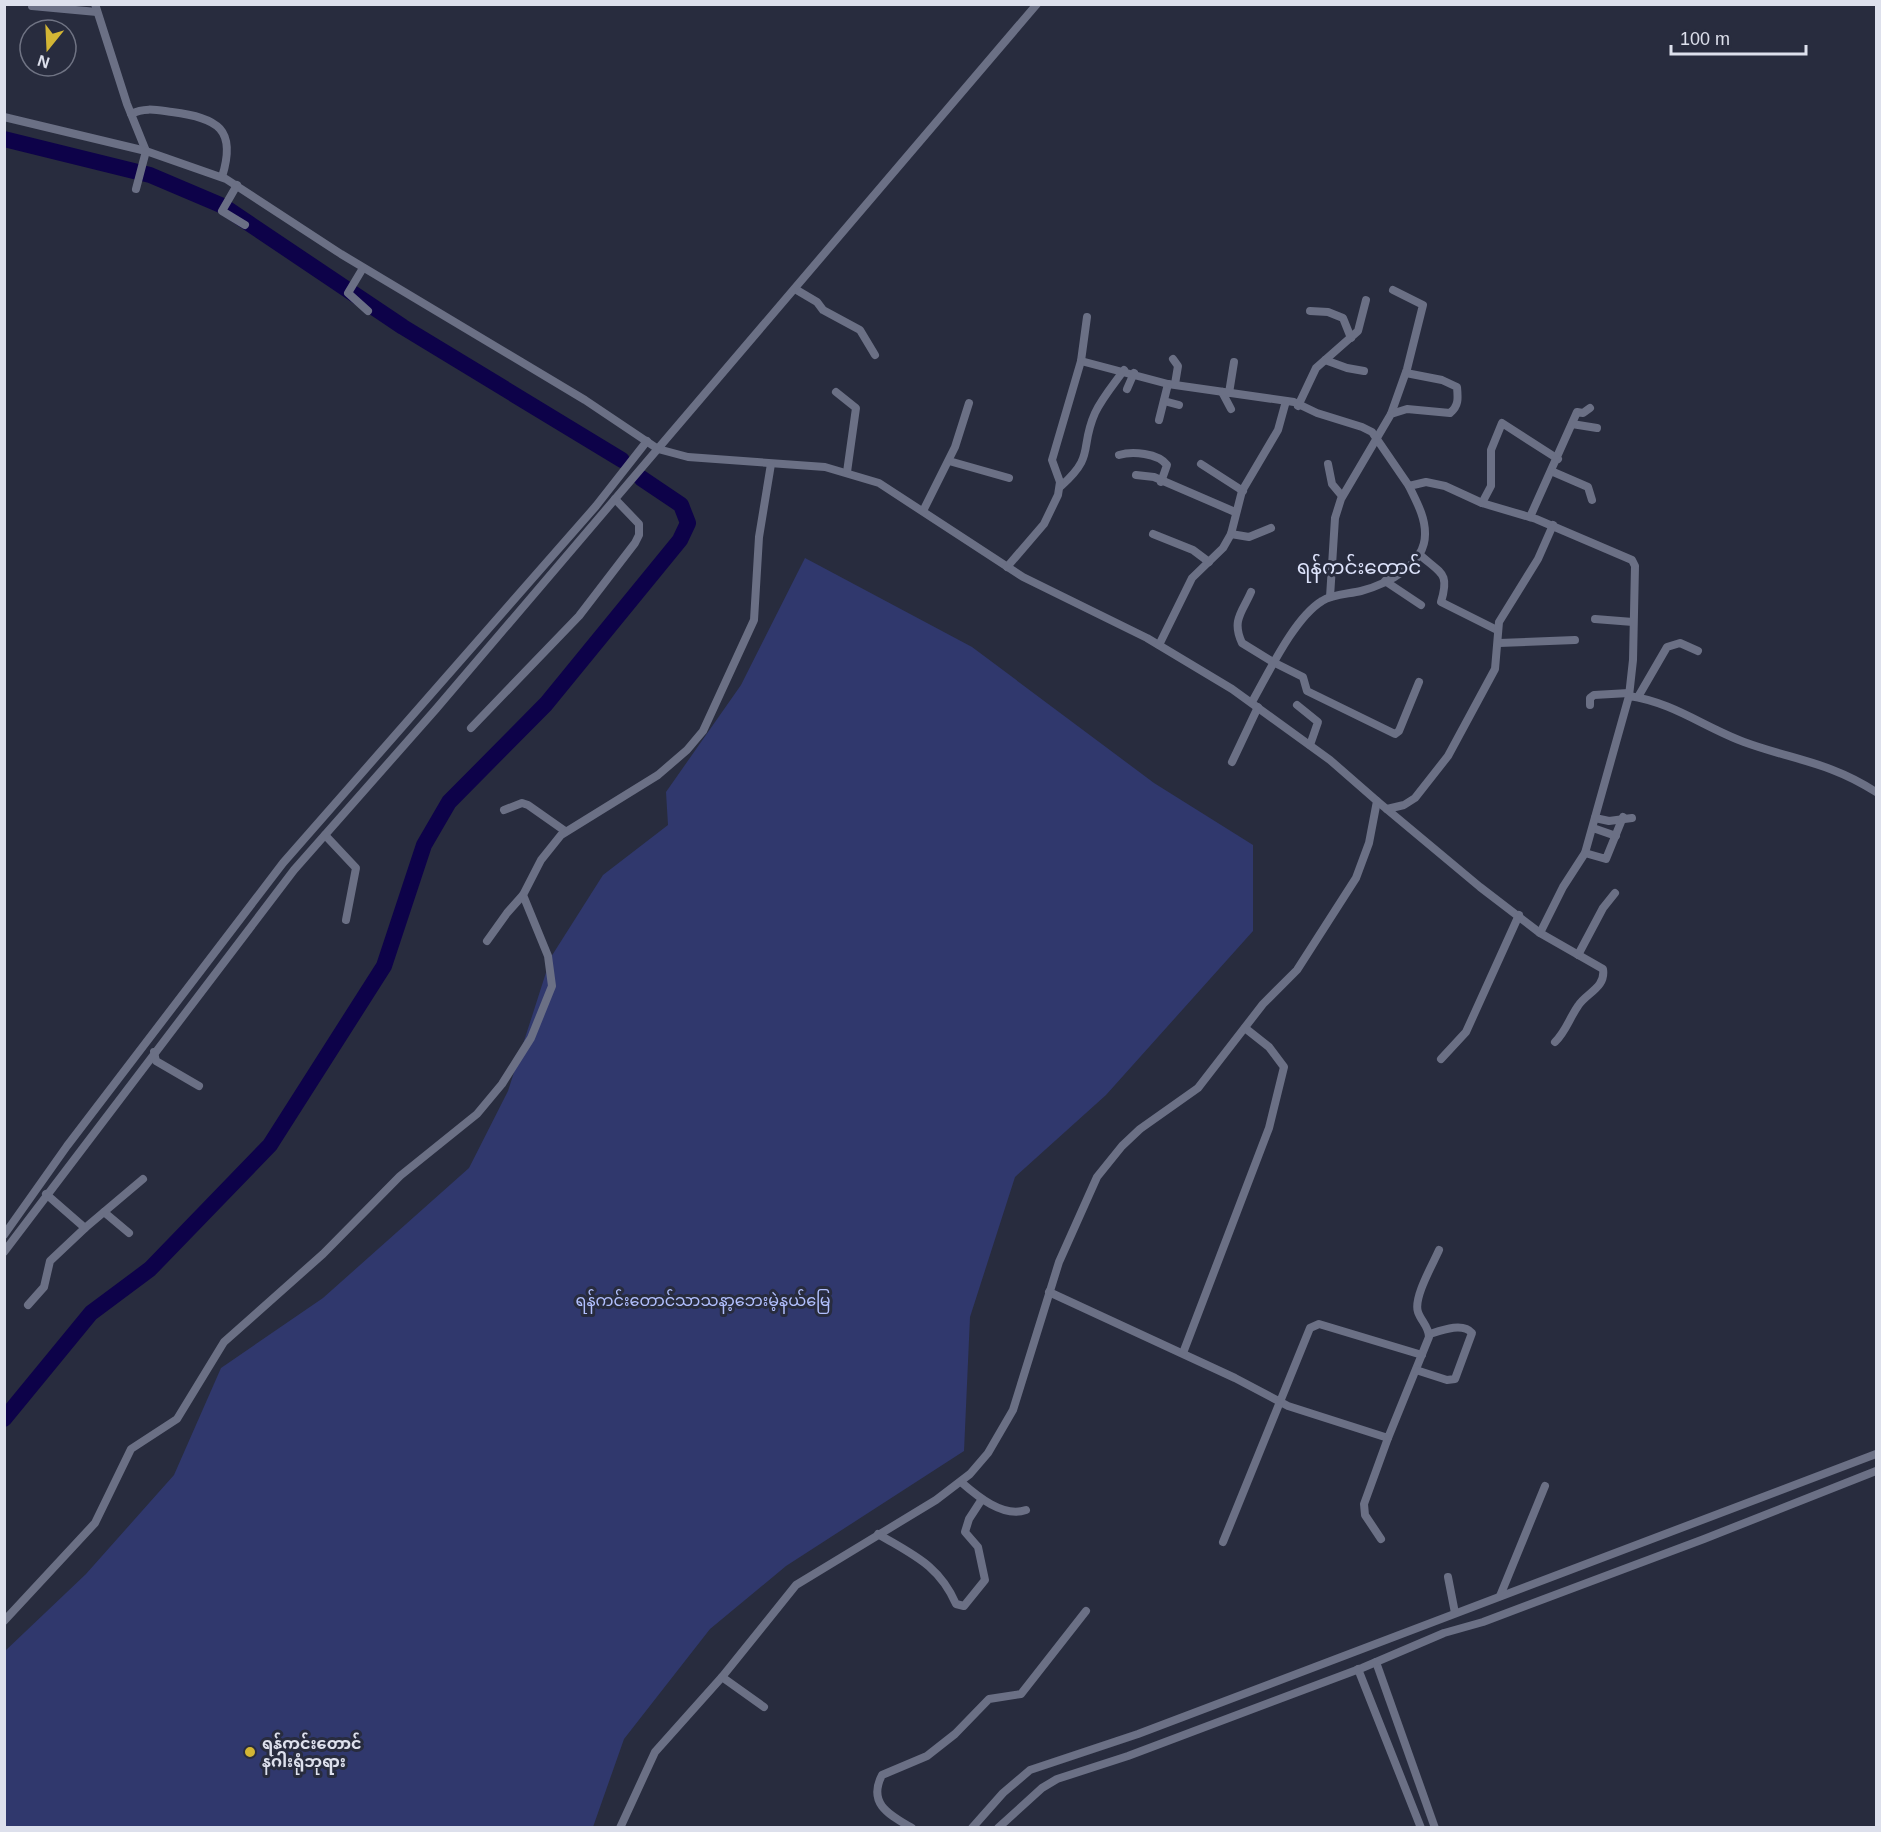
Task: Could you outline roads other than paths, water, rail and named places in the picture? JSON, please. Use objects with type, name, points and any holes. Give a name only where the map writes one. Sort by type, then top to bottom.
[{"type":"street","points":[[7,1243],[52,1178],[154,1052],[294,870],[325,835],[347,800],[596,506],[795,289],[1037,4]]},
{"type":"street","points":[[32,6],[96,8],[131,114],[146,151],[136,189]]},
{"type":"street","points":[[131,114],[142,109],[153,110],[202,116],[214,123],[222,131],[229,148],[222,177]]},
{"type":"street","points":[[4,117],[146,151],[222,177],[363,268],[585,400],[653,445],[688,457],[825,467],[879,483],[1007,567],[1159,645],[1255,704],[1310,745],[1480,887],[1540,933],[1603,969],[1603,980],[1589,996],[1579,1003],[1564,1032],[1555,1042]]},
{"type":"street","points":[[237,185],[223,208],[224,214],[245,225]]},
{"type":"street","points":[[363,268],[348,291],[350,297],[368,311]]},
{"type":"street","points":[[795,289],[817,302],[823,310],[860,330],[875,355]]},
{"type":"street","points":[[1330,597],[1335,518],[1342,496],[1391,414],[1406,373],[1423,304],[1393,290]]},
{"type":"street","points":[[1298,406],[1313,371],[1359,329],[1366,300]]},
{"type":"street","points":[[1310,311],[1328,312],[1343,318],[1351,338]]},
{"type":"street","points":[[1060,486],[1052,460],[1081,361],[1087,317]]},
{"type":"street","points":[[1160,420],[1164,401],[1178,366],[1173,359]]},
{"type":"street","points":[[1325,360],[1364,371]]},
{"type":"street","points":[[1081,361],[1134,372],[1171,384],[1286,401],[1362,427],[1372,432],[1409,486],[1424,525],[1426,536],[1419,554],[1404,570],[1363,590],[1330,597],[1320,602],[1312,610],[1273,662],[1233,762]]},
{"type":"street","points":[[1231,409],[1226,393],[1234,362]]},
{"type":"street","points":[[1007,567],[1046,521],[1060,486],[1078,471],[1084,461],[1094,415],[1124,370]]},
{"type":"street","points":[[1127,389],[1134,372]]},
{"type":"street","points":[[1391,414],[1407,409],[1450,413],[1458,399],[1457,387],[1450,383],[1406,373]]},
{"type":"street","points":[[836,392],[856,408],[847,472]]},
{"type":"street","points":[[1164,401],[1179,405]]},
{"type":"street","points":[[1159,645],[1192,578],[1223,548],[1231,534],[1235,512],[1243,491],[1278,430],[1286,401]]},
{"type":"street","points":[[923,511],[949,461],[969,403]]},
{"type":"street","points":[[1530,516],[1558,459],[1577,412],[1583,413],[1590,408]]},
{"type":"street","points":[[1482,503],[1491,486],[1491,450],[1502,423],[1558,459]]},
{"type":"street","points":[[1572,424],[1597,428]]},
{"type":"street","points":[[7,1243],[46,1194],[67,1146],[283,862],[347,800],[615,499],[653,445]]},
{"type":"street","points":[[1119,455],[1126,453],[1147,455],[1164,462],[1167,465],[1161,482]]},
{"type":"street","points":[[949,461],[1009,478]]},
{"type":"street","points":[[487,941],[523,895],[541,860],[565,831],[658,775],[703,732],[754,620],[759,537],[771,464]]},
{"type":"street","points":[[1201,464],[1243,491]]},
{"type":"street","points":[[1328,464],[1330,480],[1342,496]]},
{"type":"street","points":[[1551,471],[1588,487],[1592,500]]},
{"type":"street","points":[[1136,475],[1154,477],[1161,482],[1235,512]]},
{"type":"street","points":[[1409,486],[1420,482],[1433,483],[1462,492],[1482,503],[1530,516],[1632,561],[1635,566],[1632,695],[1585,853],[1563,887],[1540,933]]},
{"type":"street","points":[[471,728],[579,616],[634,543],[639,535],[639,524],[615,499]]},
{"type":"street","points":[[1387,809],[1410,802],[1441,768],[1489,682],[1497,662],[1499,643],[1497,630],[1502,616],[1538,559],[1553,525]]},
{"type":"street","points":[[1231,534],[1249,537],[1271,528]]},
{"type":"street","points":[[1154,534],[1193,550],[1209,561]]},
{"type":"street","points":[[1419,554],[1445,578],[1447,584],[1441,602],[1497,630]]},
{"type":"street","points":[[1385,581],[1421,605]]},
{"type":"street","points":[[1251,592],[1239,614],[1240,638],[1246,645],[1273,662],[1303,677],[1307,691],[1395,734],[1399,731],[1419,682]]},
{"type":"street","points":[[1595,620],[1633,622]]},
{"type":"street","points":[[1499,643],[1575,640]]},
{"type":"street","points":[[1632,695],[1667,646],[1680,643],[1698,651]]},
{"type":"street","points":[[1590,705],[1590,698],[1594,695],[1632,695],[1686,713],[1742,741],[1844,772],[1876,792]]},
{"type":"street","points":[[1297,705],[1318,722],[1310,745]]},
{"type":"street","points":[[620,1827],[655,1752],[722,1677],[796,1585],[878,1534],[907,1519],[961,1482],[988,1453],[1012,1410],[1049,1292],[1074,1223],[1104,1168],[1140,1129],[1198,1088],[1263,1004],[1297,970],[1341,903],[1363,860],[1377,801]]},
{"type":"street","points":[[504,810],[522,803],[528,804],[565,831]]},
{"type":"street","points":[[1585,853],[1606,858],[1627,818],[1610,820],[1595,818]]},
{"type":"street","points":[[1593,828],[1616,836]]},
{"type":"street","points":[[325,835],[356,868],[346,920]]},
{"type":"street","points":[[1578,955],[1603,908],[1615,893]]},
{"type":"street","points":[[4,1620],[95,1523],[131,1449],[177,1419],[224,1342],[323,1254],[400,1176],[477,1114],[502,1084],[531,1038],[552,986],[548,956],[523,895]]},
{"type":"street","points":[[1441,1059],[1466,1032],[1519,915]]},
{"type":"street","points":[[1183,1353],[1269,1128],[1280,1092],[1284,1067],[1269,1047],[1245,1028]]},
{"type":"street","points":[[154,1052],[156,1061],[199,1086]]},
{"type":"street","points":[[28,1305],[43,1290],[50,1261],[143,1179]]},
{"type":"street","points":[[46,1194],[85,1228]]},
{"type":"street","points":[[104,1212],[129,1233]]},
{"type":"street","points":[[1430,1334],[1418,1313],[1417,1302],[1439,1250]]},
{"type":"street","points":[[1049,1292],[1183,1353],[1281,1402],[1388,1438]]},
{"type":"street","points":[[1223,1542],[1307,1334],[1314,1324],[1360,1334],[1422,1355]]},
{"type":"street","points":[[1416,1370],[1447,1380],[1455,1379],[1472,1333],[1465,1328],[1457,1328],[1430,1334]]},
{"type":"street","points":[[1382,1539],[1365,1515],[1364,1504],[1430,1334]]},
{"type":"street","points":[[972,1827],[1013,1783],[1039,1766],[1138,1734],[1876,1454]]},
{"type":"street","points":[[998,1827],[1042,1788],[1057,1779],[1128,1756],[1360,1669],[1444,1633],[1483,1622],[1876,1472]]},
{"type":"street","points":[[961,1482],[982,1499],[1010,1512],[1026,1510]]},
{"type":"street","points":[[1500,1596],[1545,1486]]},
{"type":"street","points":[[878,1534],[928,1564],[945,1581],[956,1604],[964,1606],[985,1580],[978,1547],[965,1532],[969,1519],[982,1499]]},
{"type":"street","points":[[1448,1577],[1455,1613]]},
{"type":"street","points":[[912,1827],[878,1804],[876,1796],[882,1775],[927,1756],[955,1734],[989,1699],[1021,1694],[1086,1611]]},
{"type":"street","points":[[1375,1663],[1435,1827]]},
{"type":"street","points":[[1360,1669],[1421,1827]]},
{"type":"street","points":[[722,1677],[764,1707]]},
{"type":"waterway","points":[[4,139],[150,175],[223,206],[403,327],[622,460]]},
{"type":"waterway","points":[[4,1419],[91,1313],[150,1269],[270,1145],[384,966],[424,845],[449,802],[546,704],[680,540],[688,523],[681,505],[641,478]]},
{"type":"place","name":"ရန်ကင်းတောင် နဂါးရုံဘုရား","points":[[250,1752]]},
{"type":"district","name":"ရန်ကင်းတောင်","points":[[1359,567]]},
{"type":"park label","name":"ရန်ကင်းတောင်သာသနာ့ဘေးမဲ့နယ်မြေ","points":[[703,1300]]}]
